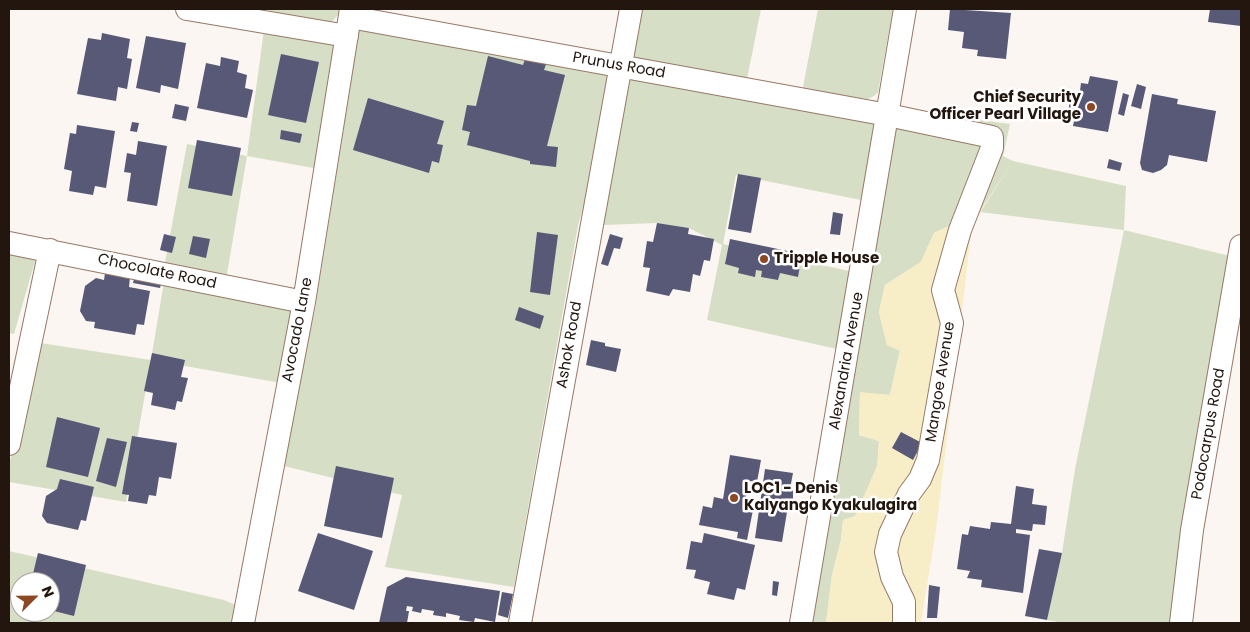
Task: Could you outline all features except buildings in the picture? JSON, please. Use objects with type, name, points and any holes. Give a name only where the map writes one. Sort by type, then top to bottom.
[{"type":"street","name":"Prunus Road","points":[[187,9],[349,21],[620,66],[888,115],[992,137]]},
{"type":"street","name":"Ashok Road","points":[[520,623],[631,9]]},
{"type":"street","name":"Alexandria Avenue","points":[[802,623],[905,9]]},
{"type":"street","name":"Avocado Lane","points":[[243,623],[304,302],[349,21]]},
{"type":"street","name":"Mangoe Avenue","points":[[904,623],[904,602],[892,577],[886,552],[890,534],[910,494],[920,479],[928,460],[952,323],[943,290],[960,230],[992,148],[992,137]]},
{"type":"street","name":"Chocolate Road","points":[[9,243],[304,302]]},
{"type":"street","name":"Podocarpus Road","points":[[1181,623],[1192,530],[1241,246]]},
{"type":"street","points":[[9,444],[50,250]]},
{"type":"green space","points":[[270,9],[343,9],[330,24],[269,12]]},
{"type":"green space","points":[[638,9],[761,9],[746,84],[632,66]]},
{"type":"green space","points":[[818,9],[893,9],[878,92],[874,96],[868,99],[802,92]]},
{"type":"green space","points":[[361,19],[623,62],[578,226],[514,587],[385,567],[402,495],[280,465],[315,310]]},
{"type":"green space","points":[[264,30],[329,40],[339,53],[319,169],[247,156]]},
{"type":"green space","points":[[628,77],[870,118],[874,126],[861,200],[736,175],[723,244],[849,271],[837,349],[707,320],[722,245],[689,228],[657,223],[603,225]]},
{"type":"green space","points":[[897,109],[1010,124],[1003,156],[1013,161],[1126,186],[1124,230],[980,212],[934,233],[921,262],[885,285],[879,312],[887,345],[900,350],[890,395],[860,393],[859,435],[879,441],[877,472],[855,516],[843,520],[841,540],[832,575],[826,623],[807,623]]},
{"type":"green space","points":[[187,144],[247,156],[226,280],[164,268]]},
{"type":"green space","points":[[1124,230],[1234,257],[1178,623],[1064,623],[1047,620],[1062,553],[1075,469]]},
{"type":"green space","points":[[9,245],[38,251],[14,334],[9,333]]},
{"type":"green space","points":[[164,282],[282,304],[290,311],[292,323],[281,383],[151,360]]},
{"type":"green space","points":[[34,342],[151,360],[126,502],[9,482],[9,465],[22,410]]},
{"type":"green space","points":[[9,551],[224,600],[238,606],[234,623],[9,623]]},
{"type":"sand","points":[[1013,161],[972,226],[936,530],[921,623],[826,623],[832,575],[841,540],[843,520],[855,516],[877,466],[879,441],[859,435],[860,392],[890,395],[900,351],[887,345],[879,312],[885,285],[921,262],[934,233],[980,211]]},
{"type":"place","name":"Chief Security Officer Pearl Village","points":[[1091,107]]},
{"type":"place","name":"Tripple House","points":[[764,259]]},
{"type":"place","name":"LOC1 - Denis Kalyango Kyakulagira","points":[[734,498]]}]
